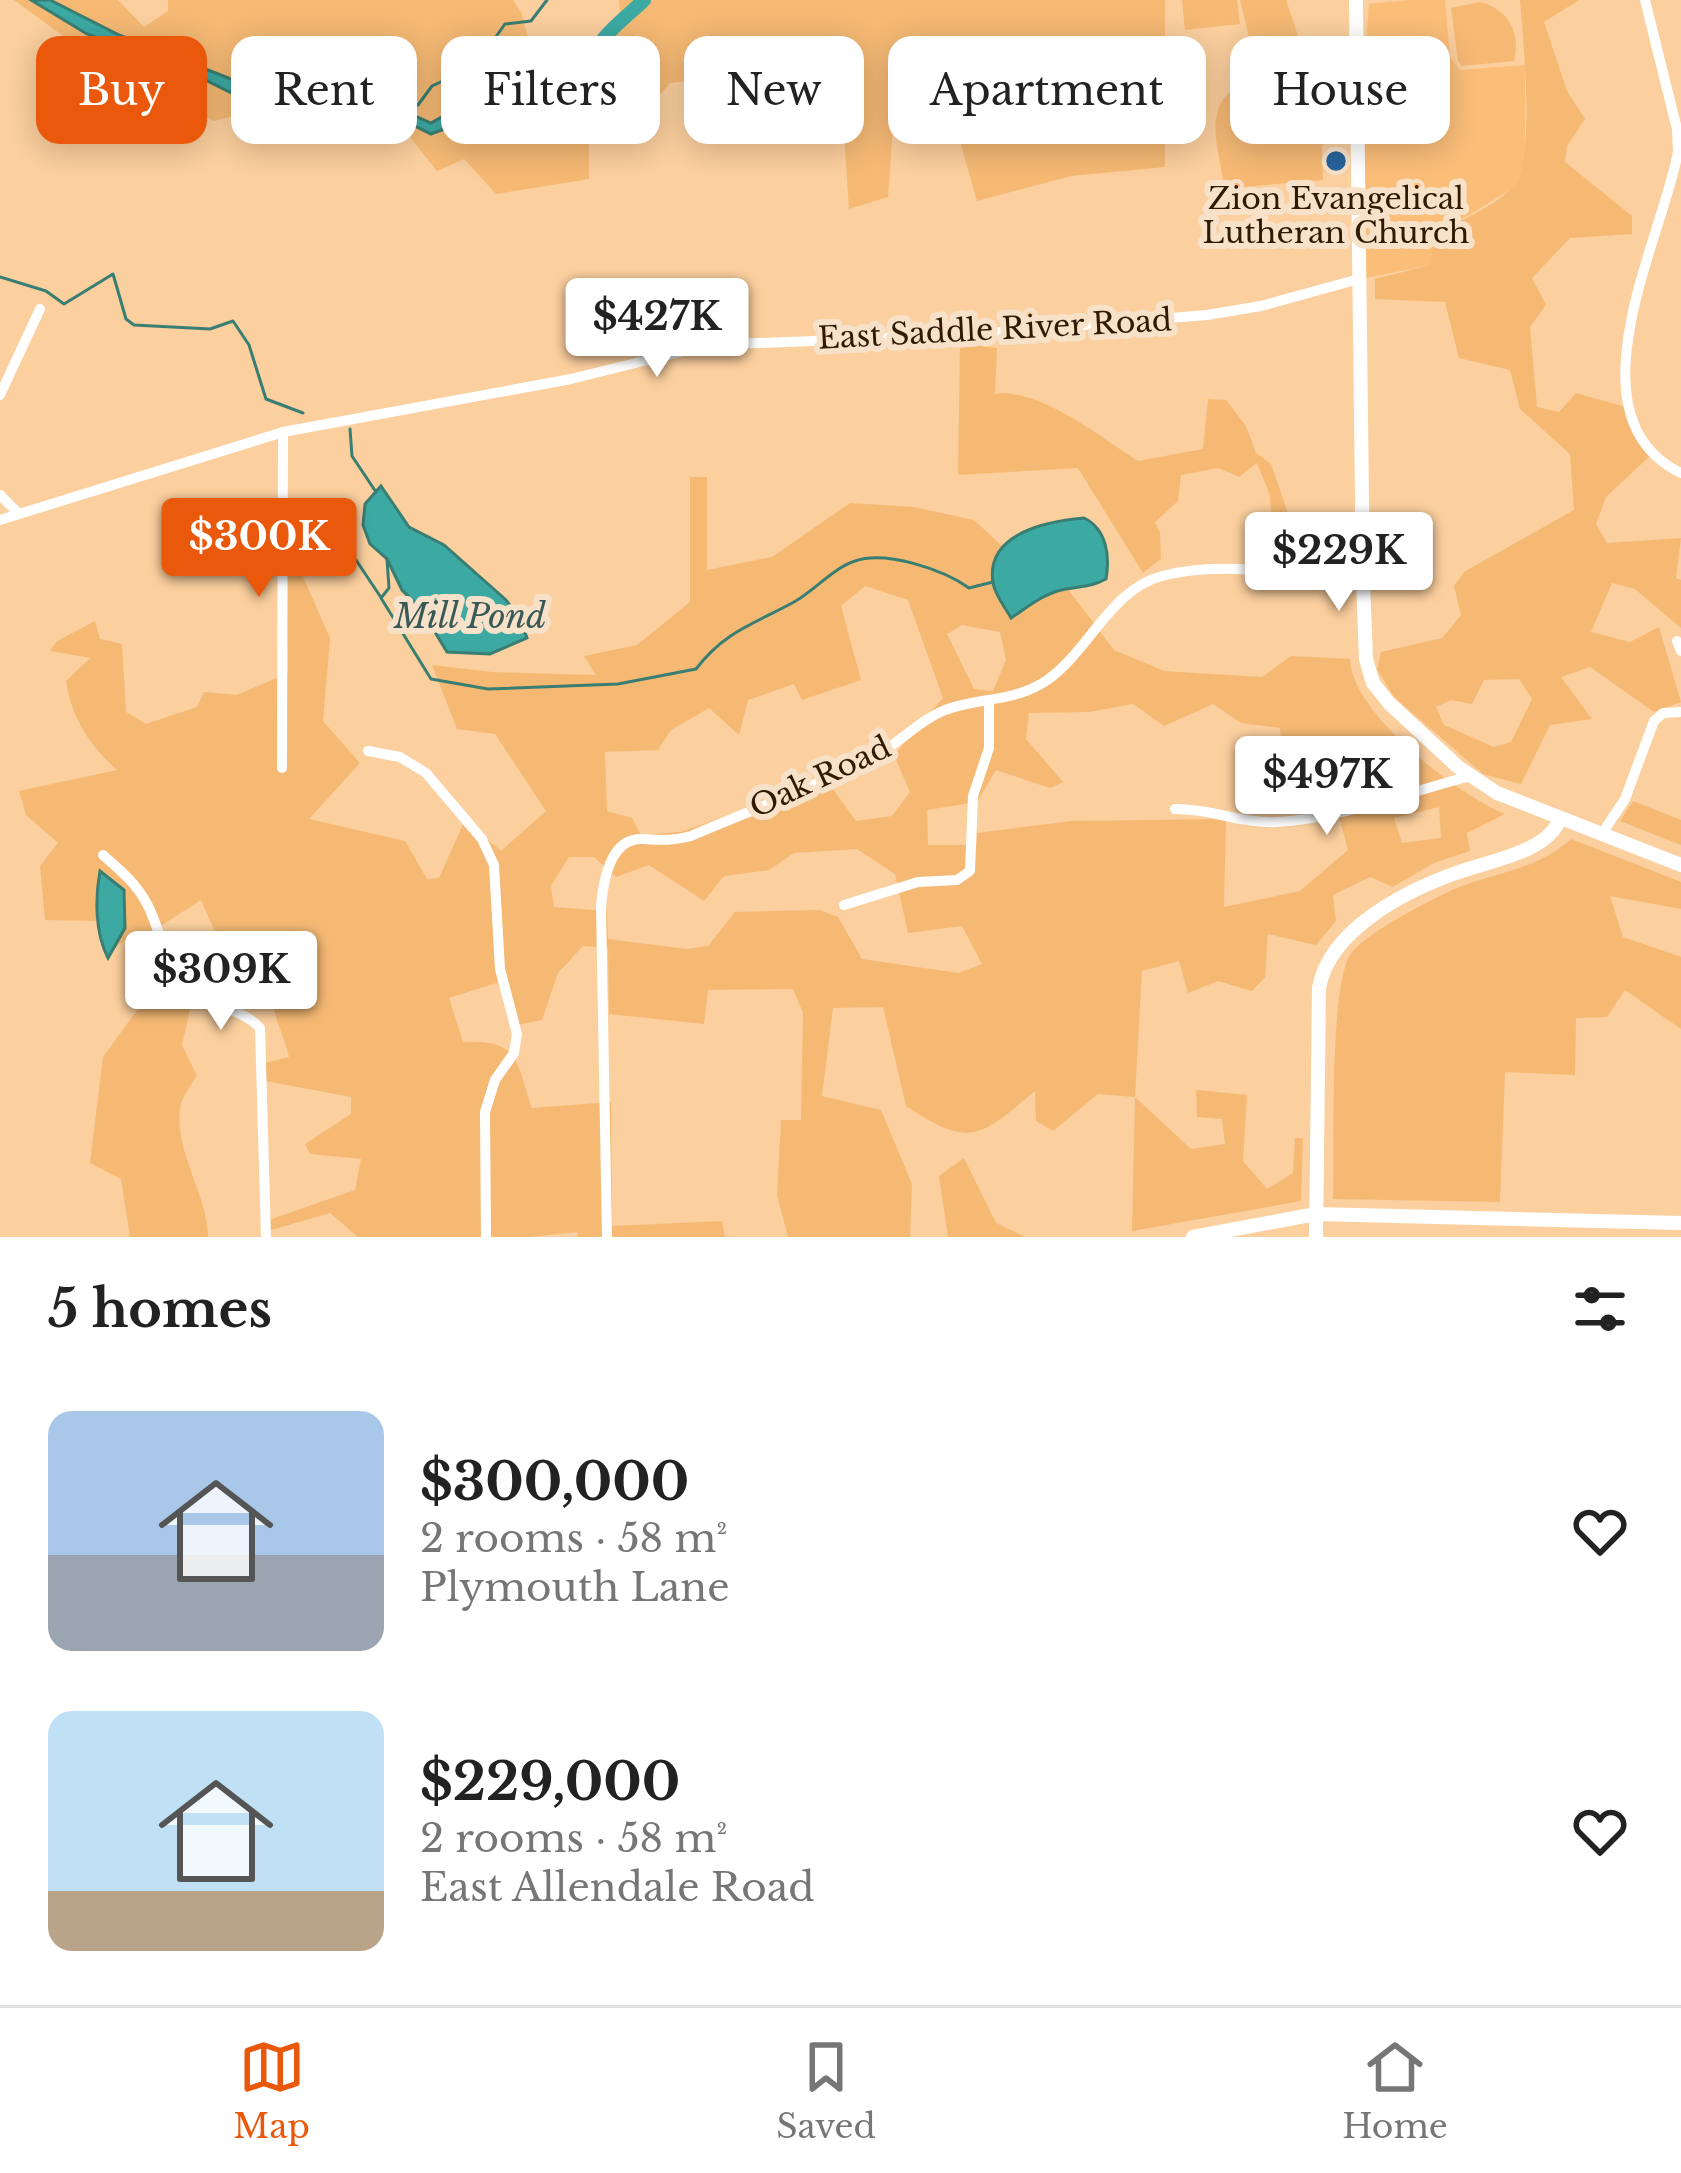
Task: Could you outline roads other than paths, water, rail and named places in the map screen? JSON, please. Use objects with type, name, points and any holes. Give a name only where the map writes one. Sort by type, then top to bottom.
[{"type":"main road","points":[[1356,0],[1363,575],[1366,659],[1373,682],[1389,703],[1469,776],[1497,793],[1681,865]]},
{"type":"main road","points":[[1316,1237],[1319,988],[1330,953],[1354,928],[1424,886],[1545,840],[1560,819]]},
{"type":"main road","points":[[1193,1237],[1316,1214],[1679,1228]]},
{"type":"street","points":[[1645,0],[1678,141],[1676,164],[1641,274],[1631,323],[1628,410],[1648,449],[1681,473]]},
{"type":"street","name":"East Saddle River Road","points":[[0,520],[283,432],[550,383],[708,345],[965,335],[1204,315],[1261,306],[1359,279]]},
{"type":"street","points":[[0,395],[40,309]]},
{"type":"street","points":[[282,768],[283,432]]},
{"type":"street","points":[[0,495],[19,514]]},
{"type":"street","name":"Oak Road","points":[[607,1237],[601,908],[608,869],[617,850],[635,840],[664,842],[691,836],[865,762],[943,711],[1026,692],[1052,677],[1131,592],[1161,576],[1275,568],[1322,577],[1363,575]]},
{"type":"street","points":[[844,905],[918,882],[957,880],[970,871],[973,796],[989,748],[989,701]]},
{"type":"street","points":[[1601,835],[1630,787],[1654,721],[1664,713],[1681,712]]},
{"type":"street","points":[[368,751],[400,757],[426,773],[485,844],[494,865],[500,969],[518,1034],[514,1053],[490,1089],[485,1112],[486,1237]]},
{"type":"street","points":[[1175,809],[1191,808],[1252,822],[1293,821],[1469,776]]},
{"type":"street","points":[[103,855],[129,877],[149,906],[166,958],[180,980],[201,999],[260,1028],[266,1237]]},
{"type":"water","points":[[31,0],[50,0],[122,36],[87,34]]},
{"type":"water","points":[[207,70],[231,79],[231,93],[207,81]]},
{"type":"water","points":[[417,117],[431,123],[441,117],[441,130],[431,134],[417,127]]},
{"type":"water","name":"Mill Pond","points":[[381,486],[409,527],[444,545],[506,600],[527,638],[490,654],[447,652],[421,609],[402,590],[387,559],[370,544],[363,525],[365,504]]},
{"type":"water","points":[[1084,518],[1098,529],[1105,544],[1106,579],[1051,594],[1011,618],[993,583],[999,552],[1009,541],[1037,527]]},
{"type":"water","points":[[100,871],[124,890],[125,928],[108,958],[97,915]]},
{"type":"waterway","points":[[417,105],[432,86],[475,66],[505,24],[531,21],[547,0]]},
{"type":"waterway","points":[[607,36],[644,0]]},
{"type":"waterway","points":[[0,277],[46,291],[64,304],[113,274],[126,319],[134,325],[210,329],[233,321],[249,345],[266,399],[303,413]]},
{"type":"waterway","points":[[350,429],[352,456],[376,492]]},
{"type":"waterway","points":[[338,533],[380,596]]},
{"type":"waterway","points":[[387,559],[389,588],[381,598],[431,679],[488,689],[618,684],[696,669],[729,637],[794,602],[847,564],[868,558],[914,564],[969,588],[993,582]]},
{"type":"place","name":"Zion Evangelical Lutheran Church","points":[[1336,161]]}]
